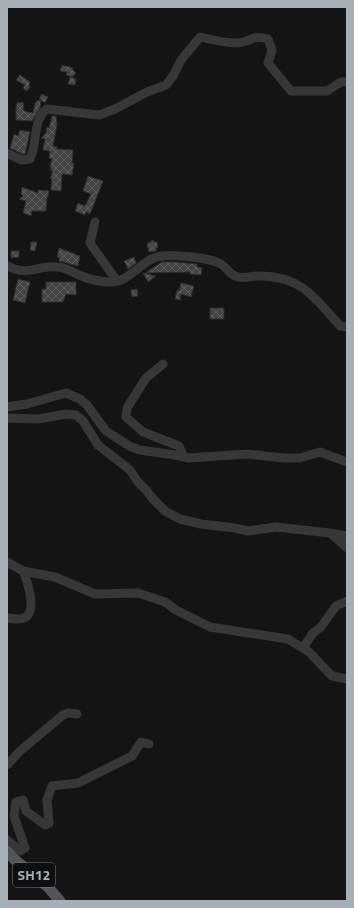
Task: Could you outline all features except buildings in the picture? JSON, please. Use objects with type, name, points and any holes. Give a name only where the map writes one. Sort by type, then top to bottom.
[{"type":"main road","name":"SH12","points":[[7,851],[14,859],[48,887],[60,901]]},
{"type":"street","points":[[7,153],[22,160],[30,159],[33,153],[41,113],[47,109],[99,115],[115,109],[147,92],[166,85],[173,76],[181,60],[200,37],[222,42],[239,43],[257,36],[268,39],[272,50],[268,64],[291,91],[327,91],[341,82],[347,82]]},
{"type":"street","points":[[95,222],[90,243],[118,281]]},
{"type":"street","points":[[7,266],[24,271],[57,266],[96,281],[121,281],[151,259],[161,256],[186,256],[210,260],[220,263],[234,276],[272,277],[293,282],[313,295],[340,326],[347,327]]},
{"type":"street","points":[[163,364],[146,378],[127,408],[126,417],[143,432],[179,446],[184,457]]},
{"type":"street","points":[[7,407],[27,404],[66,393],[73,395],[87,405],[106,431],[131,447],[140,450],[200,458],[248,454],[284,458],[300,458],[320,452],[347,462]]},
{"type":"street","points":[[7,418],[38,419],[66,414],[76,415],[83,421],[98,445],[130,470],[138,482],[165,511],[180,519],[201,524],[248,531],[276,527],[347,536]]},
{"type":"street","points":[[330,533],[347,548]]},
{"type":"street","points":[[7,562],[23,571],[55,577],[95,594],[138,593],[165,602],[176,610],[210,627],[288,639],[309,652],[332,676],[347,679]]},
{"type":"street","points":[[7,618],[20,619],[26,617],[29,613],[30,591],[23,571]]},
{"type":"street","points":[[303,648],[313,633],[321,627],[336,606],[347,601]]},
{"type":"street","points":[[7,765],[20,751],[63,715],[68,713],[77,714]]},
{"type":"street","points":[[7,840],[20,851],[25,848],[14,816],[16,802],[23,800],[26,811],[45,825],[49,823],[47,800],[52,786],[78,783],[132,756],[141,742],[150,744]]}]
